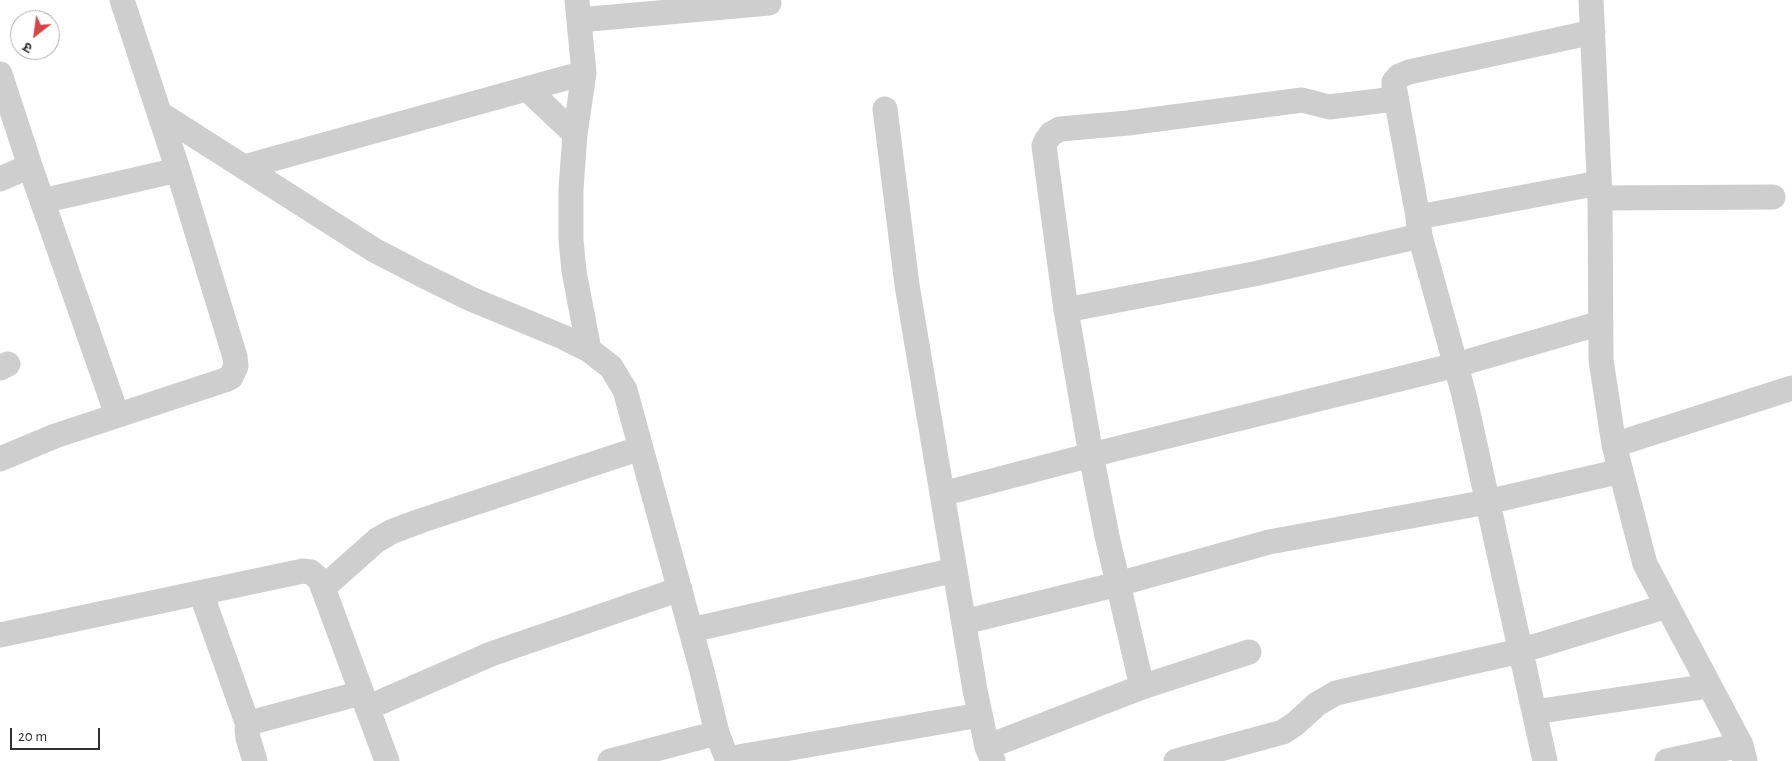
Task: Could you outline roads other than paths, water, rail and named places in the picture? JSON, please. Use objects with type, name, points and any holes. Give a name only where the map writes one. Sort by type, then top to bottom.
[{"type":"street","points":[[0,459],[55,436],[225,380],[231,377],[236,366],[235,356],[178,170],[122,0]]},
{"type":"street","points":[[1591,0],[1600,191],[1602,360],[1614,445],[1645,564],[1743,753],[1666,761]]},
{"type":"street","points":[[589,350],[574,271],[571,240],[571,189],[575,134],[584,73],[578,10],[769,3]]},
{"type":"street","points":[[1545,761],[1456,365],[1419,226],[1395,99],[1394,82],[1399,76],[1409,72],[1592,32]]},
{"type":"street","points":[[244,167],[584,73]]},
{"type":"street","points":[[0,74],[117,415]]},
{"type":"street","points":[[526,89],[575,134]]},
{"type":"street","points":[[1142,687],[1091,454],[1066,310],[1044,146],[1048,137],[1055,131],[1302,100],[1329,107],[1395,99]]},
{"type":"street","points":[[885,109],[907,285],[980,715],[990,754],[1142,687],[1249,652]]},
{"type":"street","points":[[159,113],[374,250],[422,276],[471,299],[563,337],[589,350],[611,367],[625,390],[691,630],[717,733],[728,760],[980,715]]},
{"type":"street","points":[[0,179],[30,166]]},
{"type":"street","points":[[42,201],[178,170]]},
{"type":"street","points":[[1066,310],[1254,274],[1419,226],[1600,191],[1773,197]]},
{"type":"street","points":[[942,494],[1091,454],[1456,365],[1601,323]]},
{"type":"street","points":[[1614,445],[1792,388]]},
{"type":"street","points":[[323,588],[370,545],[393,531],[641,448]]},
{"type":"street","points":[[964,622],[1118,584],[1269,542],[1487,502],[1620,471]]},
{"type":"street","points":[[691,630],[955,570]]},
{"type":"street","points":[[0,635],[304,571],[311,572],[316,575],[323,588],[387,761]]},
{"type":"street","points":[[247,730],[249,725],[259,720],[364,700],[680,589]]},
{"type":"street","points":[[201,593],[248,725],[248,738],[255,761]]},
{"type":"street","points":[[1176,761],[1283,732],[1317,704],[1336,693],[1520,651],[1667,606]]},
{"type":"street","points":[[1534,712],[1709,686]]},
{"type":"street","points":[[610,761],[717,733]]}]
